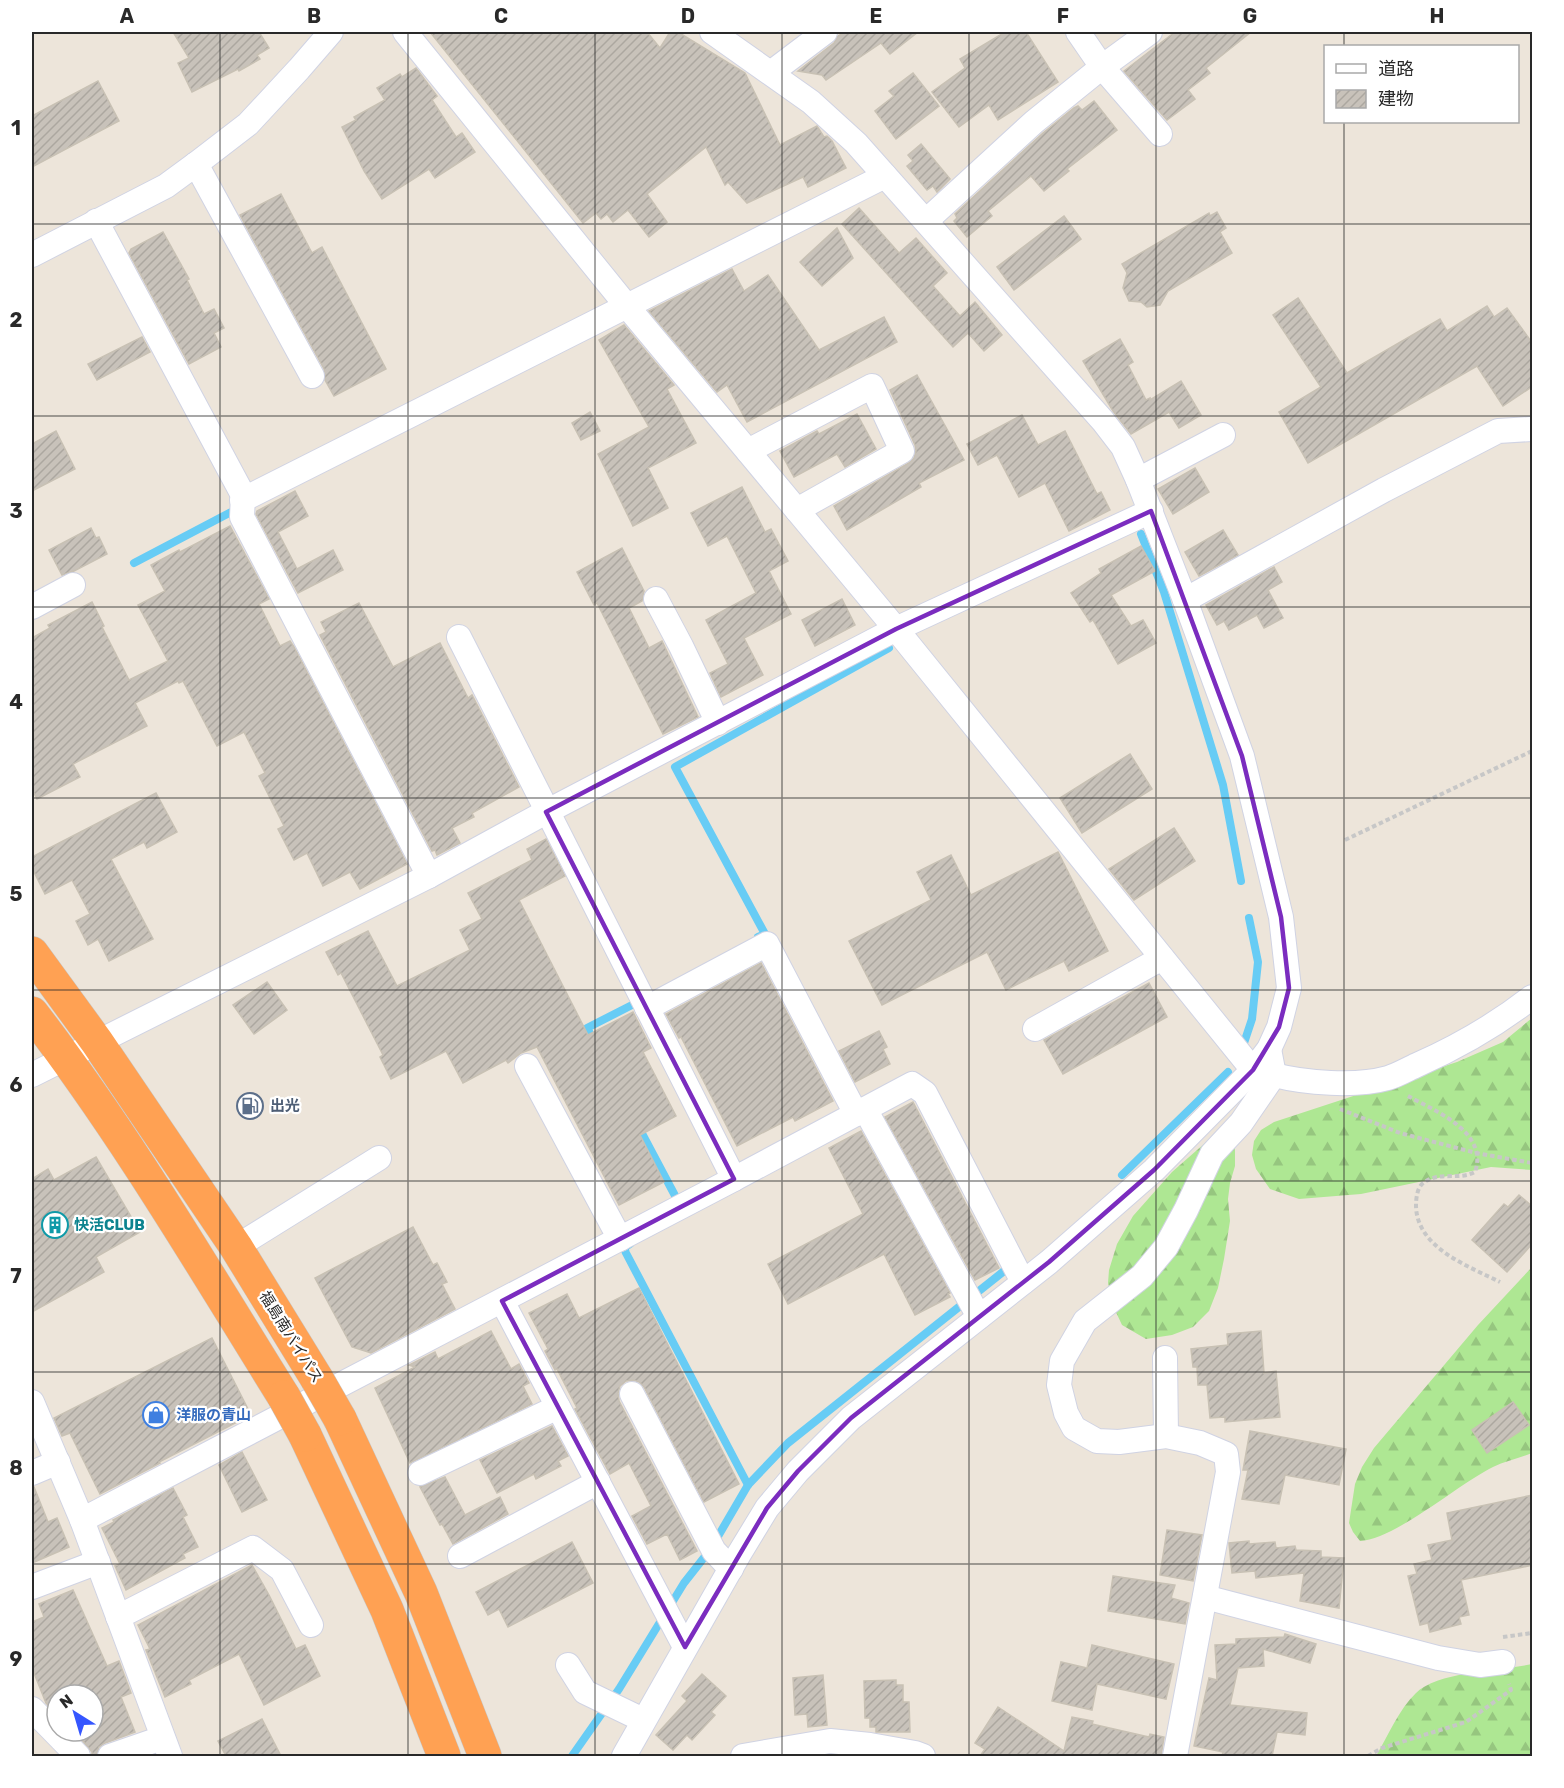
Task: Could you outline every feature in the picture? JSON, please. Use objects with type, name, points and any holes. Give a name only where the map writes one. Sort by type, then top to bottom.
[{"type":"highway","name":"福島南バイパス","points":[[32,953],[96,1042],[236,1247],[340,1419],[421,1593],[485,1756]]},
{"type":"highway","points":[[32,1013],[65,1056],[194,1251],[284,1397],[305,1435],[387,1610],[444,1756]]},
{"type":"street","points":[[32,255],[166,186],[196,165],[248,124],[331,32]]},
{"type":"street","points":[[405,32],[626,305],[897,629],[1162,958],[1263,1072],[1295,1080],[1331,1083],[1387,1078],[1459,1045],[1497,1024],[1533,997]]},
{"type":"street","points":[[712,32],[772,72],[811,102],[848,136],[1103,421],[1123,447],[1185,600],[1242,756],[1281,917],[1289,988],[1280,1027],[1269,1049],[1263,1072],[1241,1123],[1212,1154],[1166,1248],[1142,1276],[1085,1321],[1062,1361],[1059,1385],[1066,1413],[1074,1428],[1097,1441],[1119,1442],[1166,1436],[1200,1443],[1226,1454],[1228,1472],[1175,1756]]},
{"type":"street","points":[[772,72],[825,32]]},
{"type":"street","points":[[1078,32],[1102,67],[1160,134]]},
{"type":"street","points":[[926,221],[1034,122],[1150,32]]},
{"type":"street","points":[[196,165],[312,376]]},
{"type":"street","points":[[242,500],[885,176]]},
{"type":"street","points":[[96,221],[243,495],[242,517],[429,876]]},
{"type":"street","points":[[748,450],[872,386],[902,451],[797,510]]},
{"type":"street","points":[[1185,600],[1384,490],[1498,431],[1533,429]]},
{"type":"street","points":[[1138,480],[1223,435]]},
{"type":"street","points":[[32,1075],[65,1056],[429,876],[546,812],[897,629],[1151,512]]},
{"type":"street","points":[[32,607],[73,585]]},
{"type":"street","points":[[656,599],[718,723]]},
{"type":"street","points":[[459,637],[734,1179]]},
{"type":"street","points":[[647,1008],[767,944],[979,1317]]},
{"type":"street","points":[[1035,1029],[1162,958]]},
{"type":"street","points":[[527,1066],[620,1239]]},
{"type":"street","points":[[624,1756],[767,1508],[798,1470],[851,1418],[1048,1263],[1263,1072]]},
{"type":"street","points":[[82,1520],[912,1084],[925,1093],[1023,1282]]},
{"type":"street","points":[[236,1247],[380,1158]]},
{"type":"street","points":[[501,1300],[685,1647]]},
{"type":"street","points":[[1165,1358],[1166,1436]]},
{"type":"street","points":[[632,1394],[714,1551],[731,1569]]},
{"type":"street","points":[[32,1402],[82,1520],[166,1747],[110,1756]]},
{"type":"street","points":[[420,1473],[558,1407]]},
{"type":"street","points":[[32,1473],[58,1462]]},
{"type":"street","points":[[460,1556],[598,1482]]},
{"type":"street","points":[[118,1617],[253,1548],[282,1570],[311,1625]]},
{"type":"street","points":[[32,1587],[98,1562]]},
{"type":"street","points":[[1205,1597],[1438,1658],[1480,1665],[1503,1662]]},
{"type":"street","points":[[568,1665],[585,1692],[643,1720]]},
{"type":"street","points":[[32,1709],[78,1756]]},
{"type":"street","points":[[743,1756],[830,1741],[870,1745],[923,1756]]},
{"type":"path","points":[[1346,840],[1533,751]]},
{"type":"path","points":[[1387,1078],[1399,1092],[1449,1119],[1466,1133],[1476,1153],[1475,1172],[1468,1175],[1433,1177],[1421,1185],[1417,1197],[1418,1217],[1424,1232],[1440,1249],[1466,1266],[1500,1282]]},
{"type":"path","points":[[1339,1108],[1400,1133],[1476,1153],[1533,1163]]},
{"type":"path","points":[[1368,1756],[1382,1748],[1466,1722],[1489,1706],[1511,1690],[1503,1662]]},
{"type":"highlighted area","points":[[1151,511],[1242,756],[1281,917],[1289,988],[1279,1027],[1253,1070],[1154,1170],[1049,1262],[851,1418],[798,1471],[767,1508],[685,1647],[502,1301],[734,1179],[546,812],[896,629]]},
{"type":"green space","points":[[1532,1018],[1532,1170],[1491,1167],[1361,1194],[1299,1199],[1270,1189],[1256,1169],[1252,1155],[1254,1141],[1261,1130],[1274,1122],[1457,1062],[1503,1042]]},
{"type":"green space","points":[[1222,1134],[1235,1144],[1235,1166],[1228,1199],[1230,1221],[1218,1288],[1209,1311],[1193,1327],[1172,1335],[1146,1339],[1122,1325],[1115,1310],[1108,1283],[1109,1270],[1117,1244],[1133,1216],[1172,1172],[1205,1143]]},
{"type":"green space","points":[[1532,1267],[1532,1453],[1493,1467],[1408,1521],[1374,1538],[1360,1541],[1349,1523],[1355,1484],[1362,1467],[1374,1448],[1478,1325]]},
{"type":"green space","points":[[1532,1664],[1532,1756],[1376,1756],[1404,1707],[1416,1693],[1426,1686],[1454,1676]]},
{"type":"building","points":[[173,32],[259,32],[269,48],[257,55],[260,59],[239,71],[238,69],[192,92],[178,63],[189,58]]},
{"type":"building","points":[[430,32],[647,32],[660,48],[670,32],[678,32],[745,73],[780,145],[817,126],[824,137],[827,136],[832,141],[846,168],[808,187],[803,177],[747,203],[728,182],[725,185],[706,147],[647,194],[667,222],[649,237],[628,210],[613,222],[607,214],[601,219],[596,213],[583,223]]},
{"type":"building","points":[[845,32],[918,32],[890,54],[881,43],[826,80],[822,75],[798,71]]},
{"type":"building","points":[[1005,32],[1026,32],[1058,82],[998,120],[989,105],[959,127],[932,92],[965,68],[960,59]]},
{"type":"building","points":[[1175,32],[1251,32],[1206,68],[1210,73],[1188,90],[1195,99],[1167,120],[1124,71]]},
{"type":"building","points":[[416,68],[437,96],[432,100],[456,137],[462,133],[475,152],[435,178],[429,169],[382,199],[364,171],[342,127],[356,120],[354,117],[385,100],[377,88],[400,74],[402,77]]},
{"type":"building","points":[[913,73],[939,106],[896,139],[875,111],[894,96],[889,91]]},
{"type":"building","points":[[98,81],[119,121],[32,167],[32,116]]},
{"type":"building","points":[[1094,101],[1117,130],[1067,169],[1069,171],[1044,191],[1031,176],[988,211],[992,216],[967,237],[954,221],[957,218],[955,214],[1043,133],[1074,108],[1078,106],[1082,110]]},
{"type":"building","points":[[921,144],[950,179],[937,192],[933,186],[927,190],[907,166],[913,161],[908,155]]},
{"type":"building","points":[[281,194],[312,253],[322,247],[386,369],[334,396],[325,380],[324,369],[240,215]]},
{"type":"building","points":[[859,208],[899,253],[916,238],[947,273],[933,286],[960,316],[975,302],[1002,335],[984,351],[968,333],[953,347],[842,224]]},
{"type":"building","points":[[1217,212],[1226,228],[1220,232],[1232,253],[1168,291],[1160,305],[1147,307],[1141,302],[1129,301],[1123,288],[1127,273],[1122,264],[1209,213],[1210,216]]},
{"type":"building","points":[[1064,216],[1081,239],[1014,290],[997,267]]},
{"type":"building","points":[[837,228],[853,258],[822,286],[800,262]]},
{"type":"building","points":[[163,232],[189,279],[187,280],[204,314],[214,309],[224,328],[214,333],[221,347],[189,364],[129,253],[131,249]]},
{"type":"building","points":[[732,269],[744,291],[768,275],[819,350],[884,317],[897,342],[747,422],[727,385],[717,392],[649,311]]},
{"type":"building","points":[[1298,298],[1347,373],[1440,319],[1447,331],[1487,306],[1494,317],[1507,308],[1533,344],[1533,386],[1503,406],[1477,366],[1308,463],[1279,412],[1321,387],[1273,315]]},
{"type":"building","points":[[624,325],[674,385],[667,389],[696,443],[648,468],[668,508],[633,526],[598,454],[649,427],[599,340]]},
{"type":"building","points":[[142,337],[150,352],[97,380],[88,364]]},
{"type":"building","points":[[1120,339],[1133,362],[1128,365],[1146,400],[1150,398],[1150,400],[1181,381],[1201,415],[1179,428],[1169,412],[1131,434],[1113,411],[1083,361]]},
{"type":"building","points":[[917,375],[964,460],[919,483],[921,487],[847,530],[834,506],[914,458],[915,445],[890,390]]},
{"type":"building","points":[[590,412],[600,431],[581,440],[572,423]]},
{"type":"building","points":[[857,414],[876,449],[845,467],[837,454],[794,477],[780,451],[817,431],[819,434]]},
{"type":"building","points":[[1022,415],[1038,445],[1065,431],[1097,494],[1101,492],[1110,510],[1069,531],[1045,483],[1019,497],[997,455],[978,465],[967,444]]},
{"type":"building","points":[[56,431],[75,469],[32,491],[32,444]]},
{"type":"building","points":[[1195,468],[1209,492],[1173,514],[1158,489]]},
{"type":"building","points":[[742,487],[765,532],[771,529],[788,561],[769,571],[791,614],[744,638],[763,675],[721,697],[710,673],[728,664],[706,620],[756,593],[727,536],[708,546],[691,513]]},
{"type":"building","points":[[295,491],[308,516],[278,532],[297,569],[333,550],[343,570],[298,593],[256,514],[257,511]]},
{"type":"building","points":[[230,526],[269,599],[259,604],[280,646],[290,641],[294,647],[407,864],[360,889],[350,872],[323,886],[307,853],[294,860],[278,829],[284,826],[259,776],[265,773],[244,732],[217,746],[183,681],[179,683],[178,681],[135,703],[147,726],[73,764],[80,777],[37,799],[32,789],[32,638],[50,628],[48,625],[92,602],[129,680],[168,661],[138,605],[165,591],[151,565]]},
{"type":"building","points":[[91,528],[96,538],[99,537],[107,554],[62,575],[49,550]]},
{"type":"building","points":[[1223,530],[1238,555],[1199,576],[1185,552]]},
{"type":"building","points":[[1141,546],[1155,571],[1111,595],[1131,626],[1143,620],[1156,643],[1118,664],[1093,620],[1090,622],[1071,593],[1101,573],[1099,569]]},
{"type":"building","points":[[622,548],[644,591],[642,601],[629,608],[649,648],[662,641],[698,717],[663,734],[597,603],[594,605],[577,572]]},
{"type":"building","points":[[1274,567],[1282,582],[1268,590],[1283,618],[1264,628],[1257,615],[1229,630],[1224,621],[1217,625],[1206,605]]},
{"type":"building","points":[[842,599],[855,625],[815,646],[802,620]]},
{"type":"building","points":[[359,603],[393,667],[440,643],[468,698],[472,695],[519,787],[472,813],[474,817],[452,828],[460,843],[437,855],[435,850],[432,851],[320,635],[326,632],[321,622]]},
{"type":"building","points":[[1130,754],[1152,789],[1082,833],[1060,798]]},
{"type":"building","points":[[156,793],[177,832],[147,848],[144,842],[111,859],[153,939],[109,961],[98,939],[88,945],[76,921],[90,914],[72,880],[45,894],[32,868],[32,857]]},
{"type":"building","points":[[1174,828],[1195,861],[1134,900],[1109,869]]},
{"type":"building","points":[[546,839],[565,876],[519,900],[588,1035],[633,1012],[651,1048],[643,1052],[676,1116],[640,1135],[664,1182],[619,1205],[537,1047],[521,1053],[508,1063],[506,1060],[463,1083],[446,1051],[391,1079],[380,1057],[383,1055],[341,973],[338,975],[326,952],[368,931],[397,986],[470,950],[460,930],[482,919],[468,893],[532,860],[527,849]]},
{"type":"building","points":[[1058,852],[1108,951],[1069,971],[1064,961],[1006,990],[987,952],[882,1005],[849,941],[931,900],[917,872],[951,855],[971,895]]},
{"type":"building","points":[[761,963],[833,1101],[795,1121],[793,1117],[737,1146],[681,1037],[679,1038],[666,1014]]},
{"type":"building","points":[[267,982],[287,1010],[254,1034],[233,1005]]},
{"type":"building","points":[[1149,983],[1167,1017],[1063,1074],[1044,1040]]},
{"type":"building","points":[[879,1031],[887,1047],[883,1049],[890,1064],[855,1082],[839,1051]]},
{"type":"building","points":[[913,1102],[999,1268],[975,1280],[885,1117]]},
{"type":"building","points":[[861,1131],[950,1293],[948,1294],[950,1297],[915,1315],[884,1254],[788,1304],[768,1264],[863,1214],[829,1148]]},
{"type":"building","points":[[96,1157],[140,1232],[96,1257],[104,1272],[32,1312],[32,1179],[48,1169],[54,1180]]},
{"type":"building","points":[[1519,1195],[1533,1207],[1533,1243],[1507,1272],[1472,1240],[1504,1204],[1508,1207]]},
{"type":"building","points":[[413,1227],[433,1265],[437,1263],[447,1282],[442,1284],[455,1309],[371,1353],[352,1347],[315,1278]]},
{"type":"building","points":[[639,1288],[739,1484],[704,1502],[644,1387],[633,1380],[626,1381],[620,1386],[619,1401],[697,1551],[680,1560],[667,1534],[647,1544],[632,1516],[651,1506],[629,1463],[610,1474],[575,1409],[577,1408],[557,1369],[555,1370],[545,1351],[548,1349],[529,1313],[567,1294],[579,1318]]},
{"type":"building","points":[[491,1331],[511,1369],[519,1364],[529,1383],[523,1386],[532,1404],[410,1463],[375,1388],[415,1367],[409,1365],[435,1352],[438,1359]]},
{"type":"building","points":[[1261,1331],[1264,1373],[1276,1371],[1280,1417],[1225,1422],[1225,1417],[1210,1418],[1207,1385],[1198,1385],[1197,1367],[1193,1367],[1191,1349],[1228,1345],[1227,1334]]},
{"type":"building","name":"洋服の青山","points":[[212,1338],[251,1415],[100,1494],[70,1433],[62,1436],[54,1418]]},
{"type":"building","points":[[1513,1402],[1529,1425],[1487,1453],[1472,1430]]},
{"type":"building","points":[[552,1426],[568,1456],[558,1461],[561,1466],[536,1479],[534,1474],[497,1493],[480,1460]]},
{"type":"building","points":[[1250,1431],[1346,1449],[1339,1485],[1285,1475],[1279,1504],[1242,1499],[1248,1470],[1243,1470]]},
{"type":"building","points":[[242,1452],[267,1500],[242,1512],[219,1465]]},
{"type":"building","points":[[445,1477],[465,1515],[500,1497],[508,1514],[453,1544],[420,1487]]},
{"type":"building","points":[[32,1487],[34,1487],[48,1522],[57,1518],[69,1547],[32,1563]]},
{"type":"building","points":[[173,1488],[187,1515],[183,1517],[198,1547],[183,1554],[185,1558],[126,1590],[115,1566],[120,1564],[102,1528]]},
{"type":"building","points":[[1533,1495],[1533,1565],[1461,1580],[1469,1615],[1459,1617],[1461,1624],[1430,1632],[1428,1623],[1420,1625],[1408,1576],[1417,1574],[1414,1564],[1432,1560],[1428,1545],[1452,1540],[1447,1513]]},
{"type":"building","points":[[1167,1530],[1202,1535],[1193,1581],[1160,1575]]},
{"type":"building","points":[[1249,1541],[1249,1544],[1275,1542],[1276,1548],[1295,1546],[1296,1550],[1321,1551],[1321,1557],[1344,1558],[1339,1608],[1300,1601],[1304,1573],[1256,1578],[1255,1571],[1232,1573],[1229,1543]]},
{"type":"building","points":[[572,1542],[593,1583],[508,1627],[499,1609],[488,1615],[476,1592]]},
{"type":"building","points":[[252,1565],[296,1649],[305,1645],[320,1676],[264,1705],[239,1654],[189,1680],[191,1684],[165,1697],[146,1650],[150,1649],[138,1625]]},
{"type":"building","points":[[1113,1576],[1175,1585],[1171,1598],[1189,1603],[1185,1624],[1108,1611]]},
{"type":"building","points":[[73,1590],[107,1666],[119,1661],[131,1693],[121,1697],[135,1732],[105,1743],[105,1683],[45,1683],[45,1700],[32,1668],[32,1622],[44,1617],[39,1604]]},
{"type":"building","points":[[1285,1634],[1316,1644],[1310,1663],[1263,1649],[1264,1666],[1238,1668],[1230,1705],[1307,1713],[1305,1735],[1277,1732],[1272,1756],[1222,1756],[1223,1752],[1194,1746],[1209,1678],[1217,1680],[1215,1645],[1236,1644],[1236,1639],[1284,1637]]},
{"type":"building","points":[[1092,1645],[1174,1664],[1166,1699],[1097,1684],[1092,1710],[1052,1701],[1061,1662],[1087,1668]]},
{"type":"building","points":[[702,1674],[726,1696],[711,1712],[715,1715],[692,1740],[687,1735],[673,1750],[656,1735],[687,1701],[682,1696]]},
{"type":"building","points":[[823,1675],[827,1725],[808,1727],[807,1714],[795,1715],[793,1678]]},
{"type":"building","points":[[896,1680],[896,1685],[903,1685],[903,1702],[909,1702],[910,1732],[876,1732],[876,1727],[870,1727],[870,1718],[865,1718],[864,1681]]},
{"type":"building","points":[[998,1707],[1064,1751],[1072,1717],[1149,1737],[1150,1734],[1164,1737],[1161,1756],[980,1756],[985,1749],[975,1743]]},
{"type":"building","points":[[262,1719],[281,1756],[226,1756],[218,1741]]},
{"type":"building","points":[[84,1743],[105,1743],[99,1747],[96,1756],[92,1756],[92,1752]]},
{"type":"waterway","points":[[134,563],[235,510]]},
{"type":"waterway","points":[[1141,534],[1164,592],[1223,785],[1241,881]]},
{"type":"waterway","points":[[758,937],[765,934],[675,767],[889,648]]},
{"type":"waterway","points":[[1240,1042],[1243,1046],[1252,1019],[1258,962],[1249,918]]},
{"type":"waterway","points":[[594,1041],[587,1028],[632,1005]]},
{"type":"waterway","points":[[1122,1175],[1228,1072]]},
{"type":"waterway","points":[[638,1126],[680,1205]]},
{"type":"waterway","points":[[630,1244],[624,1248],[626,1253],[748,1485]]},
{"type":"waterway","points":[[572,1756],[619,1689],[684,1583],[710,1550],[748,1485],[788,1443],[1004,1271]]},
{"type":"place","name":"出光","points":[[250,1106]]},
{"type":"place","name":"快活CLUB","points":[[55,1225]]},
{"type":"place","name":"洋服の青山","points":[[156,1415]]}]
